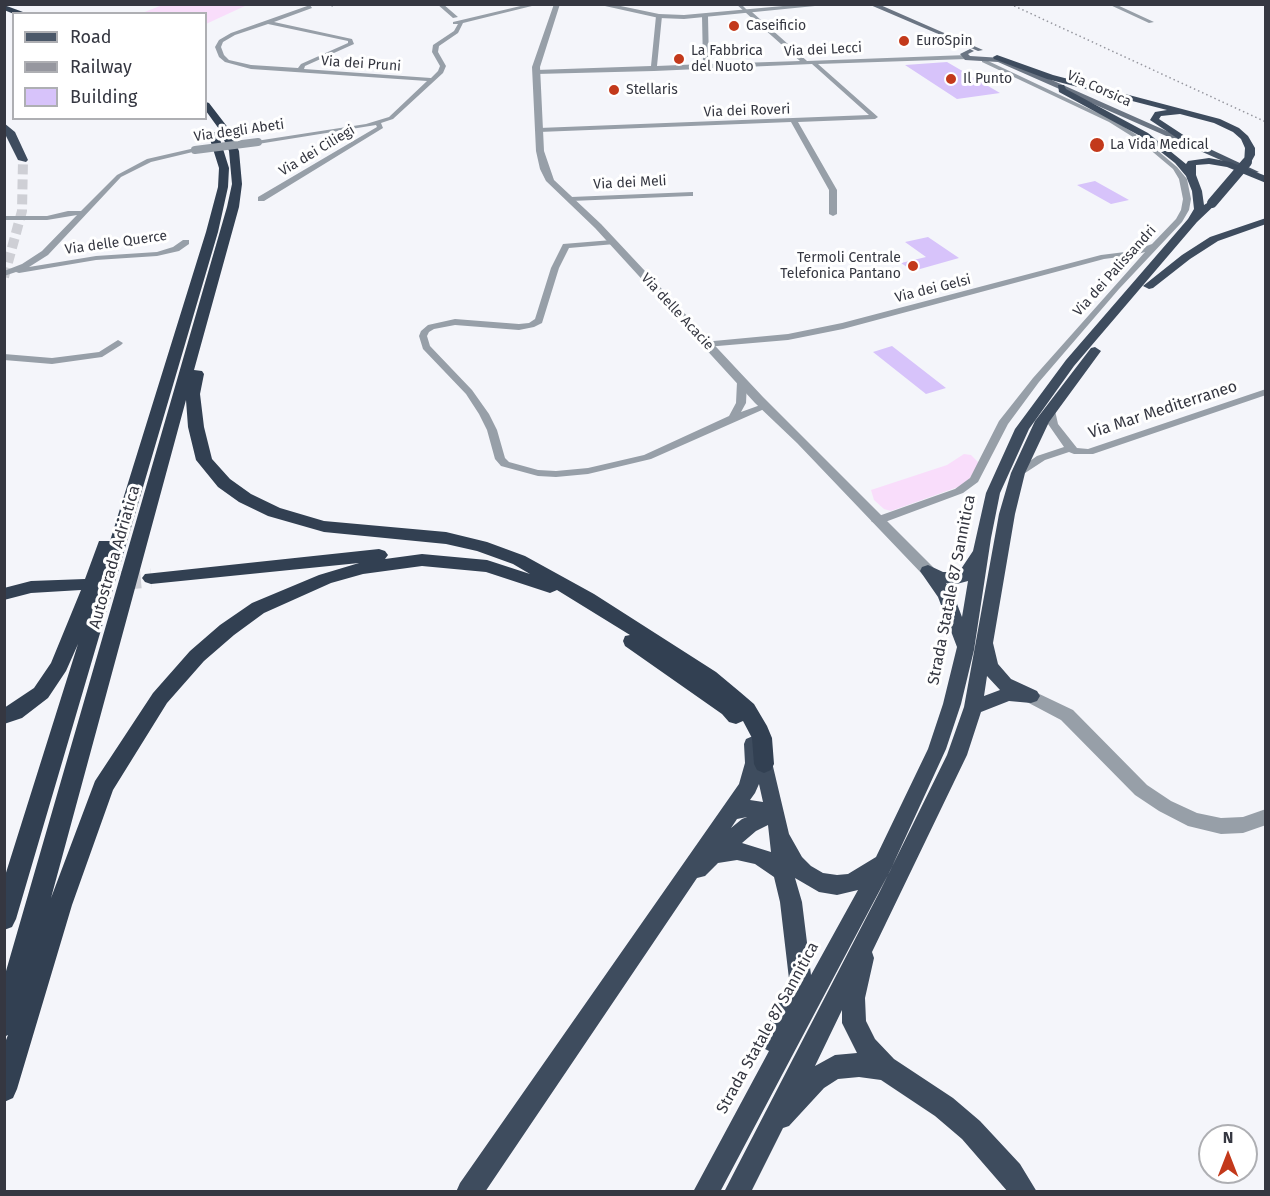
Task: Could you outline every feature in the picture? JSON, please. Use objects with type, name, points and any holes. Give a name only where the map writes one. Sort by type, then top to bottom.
[{"type":"highway","points":[[996,58],[1050,77],[1194,114],[1225,124],[1243,136],[1250,147],[1250,155],[1246,162],[1151,280],[1149,286]]},
{"type":"highway","points":[[1061,87],[1062,90],[1145,135],[1163,148],[1191,175]]},
{"type":"highway","name":"Autostrada Adriatica","points":[[4,1023],[235,195],[234,151],[224,129],[207,106]]},
{"type":"highway","points":[[1192,144],[1160,125],[1154,118],[1158,114],[1169,112],[1194,114]]},
{"type":"highway","name":"Autostrada Adriatica","points":[[4,919],[159,403],[191,307],[223,187],[224,168],[221,152],[205,120]]},
{"type":"highway","points":[[4,126],[10,132],[23,160]]},
{"type":"highway","points":[[1192,220],[1199,209],[1199,198],[1191,175],[1191,163],[1209,160],[1230,165],[1266,179]]},
{"type":"highway","name":"Strada Statale 87 Sannitica","points":[[706,1191],[883,864],[937,749],[952,704],[965,650],[983,538],[993,493],[1029,417],[1070,363],[1192,220],[1212,203]]},
{"type":"highway","points":[[736,1191],[868,937],[957,755],[973,707],[1007,514],[1018,473],[1036,431],[1051,408],[1149,286],[1186,257],[1214,239],[1266,221]]},
{"type":"highway","points":[[220,254],[215,297],[193,394],[196,427],[204,460],[224,483],[245,498],[274,512],[324,526],[446,538],[481,546],[519,560],[709,677],[747,710],[762,738],[764,764],[797,940],[800,979],[789,1009],[763,1062],[757,1093]]},
{"type":"highway","points":[[4,716],[15,712],[41,693],[59,666],[81,615],[128,479],[159,403]]},
{"type":"highway","points":[[928,571],[940,577],[953,579],[965,576],[983,538]]},
{"type":"highway","points":[[151,578],[398,554],[427,554],[484,560],[504,565],[556,584],[729,708],[746,726],[764,764]]},
{"type":"highway","points":[[4,1089],[60,905],[103,787],[160,698],[197,656],[227,630],[258,608],[326,579],[362,568],[422,560],[488,566],[556,584]]},
{"type":"highway","points":[[928,571],[946,596],[965,650]]},
{"type":"highway","points":[[4,594],[30,587],[81,584]]},
{"type":"highway","points":[[986,640],[989,666],[1005,684],[1031,696]]},
{"type":"highway","points":[[973,707],[1008,694],[1031,696]]},
{"type":"highway","points":[[469,1191],[748,787],[755,763],[753,739]]},
{"type":"highway","points":[[730,813],[746,808],[776,819],[795,864],[819,882],[837,885],[852,883],[883,864]]},
{"type":"highway","points":[[680,886],[749,825],[776,819]]},
{"type":"highway","points":[[713,855],[728,851],[748,852],[772,862],[783,872]]},
{"type":"highway","points":[[868,937],[854,998],[854,1023],[867,1047],[885,1068],[944,1107],[971,1130],[1011,1173],[1024,1191]]},
{"type":"highway","points":[[764,1136],[814,1079],[835,1067],[859,1065],[885,1068]]},
{"type":"main road","name":"Via Corsica","points":[[866,4],[965,47],[968,54],[984,61],[996,58]]},
{"type":"main road","name":"Via Corsica","points":[[871,4],[1192,144]]},
{"type":"main road","points":[[877,4],[895,13]]},
{"type":"main road","name":"Via Corsica","points":[[968,54],[983,51]]},
{"type":"main road","points":[[1192,144],[1266,179]]},
{"type":"street","points":[[439,4],[460,21]]},
{"type":"street","points":[[599,4],[659,16],[705,16],[832,4]]},
{"type":"street","points":[[738,4],[810,63]]},
{"type":"street","points":[[1110,4],[1150,22]]},
{"type":"street","points":[[460,21],[538,5]]},
{"type":"street","name":"Via delle Acacie","points":[[555,5],[538,58],[536,72],[540,151],[544,169],[550,181],[612,242],[762,403],[928,571]]},
{"type":"street","points":[[300,70],[251,67],[228,61],[221,56],[218,47],[221,41],[233,34],[310,7]]},
{"type":"street","points":[[654,69],[659,16]]},
{"type":"street","points":[[705,16],[706,67]]},
{"type":"street","points":[[431,80],[443,69],[434,50],[436,45],[456,32],[460,21]]},
{"type":"street","name":"Via dei Pruni","points":[[268,22],[350,40],[351,44],[303,65],[300,70],[431,80]]},
{"type":"street","name":"Via dei Lecci","points":[[536,72],[810,63],[968,54]]},
{"type":"street","name":"Via dei Palissandri","points":[[877,520],[959,491],[974,480],[1003,423],[1036,380],[1116,286],[1179,220],[1187,199],[1183,179],[1175,168],[1143,141],[1111,122],[984,61]]},
{"type":"street","name":"Via dei Roveri","points":[[539,130],[875,117],[810,63]]},
{"type":"street","name":"Via degli Abeti","points":[[8,273],[45,253],[118,176],[132,167],[195,150],[377,124],[397,114],[431,80]]},
{"type":"street","points":[[794,121],[833,190],[832,214]]},
{"type":"street","name":"Via dei Ciliegi","points":[[261,199],[381,127],[377,124]]},
{"type":"street","name":"Via dei Meli","points":[[571,200],[690,194]]},
{"type":"street","points":[[4,218],[47,218],[68,213],[83,213]]},
{"type":"street","name":"Via dei Gelsi","points":[[706,344],[788,337],[843,326],[1104,257],[1134,253],[1151,248],[1161,240]]},
{"type":"street","name":"Via delle Querce","points":[[8,273],[96,258],[157,254],[176,249],[186,242]]},
{"type":"street","points":[[612,242],[566,246],[555,268],[539,321],[531,325],[519,327],[455,322],[431,327],[425,331],[423,336],[426,347],[469,392],[484,414],[492,430],[500,459],[514,468],[538,473],[588,471],[647,457],[762,403]]},
{"type":"street","points":[[4,357],[52,361],[102,354],[118,343]]},
{"type":"street","points":[[733,418],[741,404],[742,382]]},
{"type":"street","name":"Via Mar Mediterraneo","points":[[1070,448],[1074,451],[1089,452],[1266,392]]},
{"type":"street","points":[[741,404],[762,403]]},
{"type":"street","points":[[1018,473],[1041,458],[1070,448],[1056,431],[1051,408]]},
{"type":"street","points":[[733,418],[775,415]]},
{"type":"street","points":[[1031,696],[1067,715],[1141,790],[1165,806],[1194,820],[1221,826],[1243,825],[1266,817]]},
{"type":"shaded area","points":[[165,4],[247,4],[207,24],[207,12],[145,12]]},
{"type":"shaded area","points":[[964,454],[971,455],[979,463],[968,481],[958,487],[891,511],[884,509],[874,500],[871,490],[947,465]]},
{"type":"building","name":"Il Punto","points":[[947,62],[1000,93],[957,99],[905,65]]},
{"type":"building","points":[[1095,181],[1129,200],[1111,204],[1077,185]]},
{"type":"building","points":[[928,237],[959,258],[913,271],[901,263],[926,257],[905,242]]},
{"type":"building","points":[[892,346],[946,388],[926,394],[873,352]]},
{"type":"tunnel","points":[[4,277],[22,211],[23,160]]},
{"type":"tunnel","points":[[93,583],[151,578]]},
{"type":"railway","points":[[1010,4],[1266,122]]},
{"type":"place","name":"Caseificio","points":[[734,26]]},
{"type":"place","name":"EuroSpin","points":[[904,41]]},
{"type":"place","name":"La Fabbrica del Nuoto","points":[[679,59]]},
{"type":"place","name":"Il Punto","points":[[951,79]]},
{"type":"place","name":"Stellaris","points":[[614,90]]},
{"type":"place","name":"La Vida Medical","points":[[1097,145]]},
{"type":"place","name":"Termoli Centrale Telefonica Pantano","points":[[913,266]]}]
